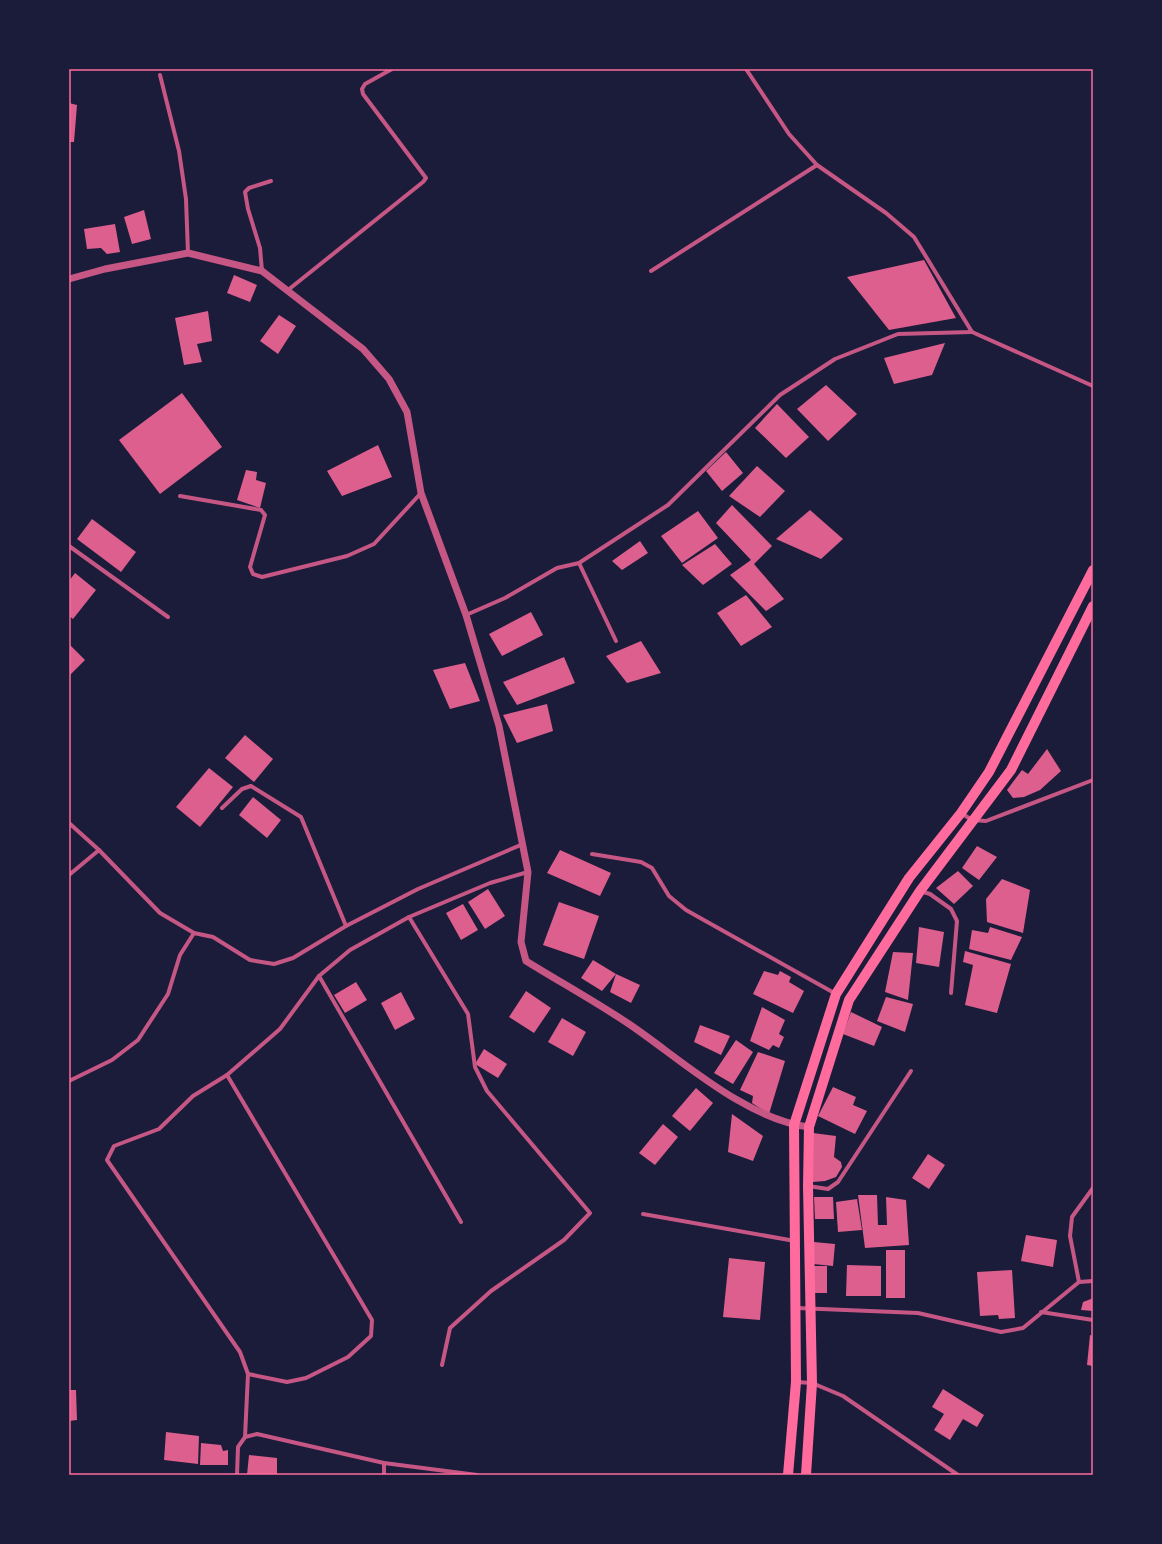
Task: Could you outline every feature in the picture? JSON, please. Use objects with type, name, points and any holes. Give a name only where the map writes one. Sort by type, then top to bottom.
[{"type":"main road","points":[[788,1475],[796,1382],[794,1125],[836,994],[908,878],[961,813],[989,772],[1093,570]]},
{"type":"main road","points":[[806,1475],[812,1383],[808,1186],[809,1127],[849,1000],[920,891],[1011,770],[1093,606]]},
{"type":"street","points":[[288,290],[423,182],[426,178],[363,94],[362,89],[365,84],[392,69]]},
{"type":"street","points":[[746,69],[789,134],[817,165],[886,213],[914,237],[972,332]]},
{"type":"street","points":[[160,75],[179,151],[186,199],[188,253]]},
{"type":"street","points":[[651,272],[817,165]]},
{"type":"street","points":[[262,270],[260,248],[248,209],[245,192],[249,188],[271,181]]},
{"type":"street","points":[[69,279],[105,269],[188,253],[262,270],[363,349],[389,379],[407,412],[421,492],[466,615],[499,726],[528,872],[521,942],[526,961],[629,1024],[740,1103],[794,1125],[809,1127]]},
{"type":"street","points":[[466,615],[505,598],[557,568],[579,563],[668,505],[780,396],[835,359],[898,334],[972,332],[1093,386]]},
{"type":"street","points":[[180,496],[261,510],[265,515],[250,567],[253,574],[262,577],[348,556],[374,544],[421,492]]},
{"type":"street","points":[[69,546],[168,617]]},
{"type":"street","points":[[579,563],[616,640]]},
{"type":"street","points":[[961,813],[972,820],[986,821],[1093,780]]},
{"type":"street","points":[[222,808],[242,789],[251,786],[301,817],[346,926]]},
{"type":"street","points":[[69,822],[99,850],[160,913],[194,933],[214,937],[250,960],[274,964],[293,958],[346,926],[418,889],[523,844]]},
{"type":"street","points":[[69,875],[99,850]]},
{"type":"street","points":[[592,854],[641,862],[652,868],[668,896],[686,910],[836,994]]},
{"type":"street","points":[[237,1475],[238,1447],[245,1437],[248,1374],[240,1352],[107,1160],[114,1146],[159,1129],[193,1096],[227,1075],[280,1029],[319,976],[350,950],[409,917],[490,883],[528,872]]},
{"type":"street","points":[[920,891],[930,894],[951,909],[957,921],[951,993]]},
{"type":"street","points":[[409,917],[468,1014],[475,1067],[487,1091],[590,1213],[564,1240],[491,1291],[450,1328],[442,1365]]},
{"type":"street","points":[[69,1081],[112,1060],[138,1040],[168,994],[180,955],[194,933]]},
{"type":"street","points":[[319,976],[461,1222]]},
{"type":"street","points":[[808,1186],[828,1189],[838,1182],[911,1071]]},
{"type":"street","points":[[227,1075],[372,1320],[371,1336],[348,1357],[306,1378],[287,1382],[248,1374]]},
{"type":"street","points":[[1079,1282],[1070,1236],[1072,1216],[1093,1188]]},
{"type":"street","points":[[643,1214],[796,1241]]},
{"type":"street","points":[[796,1308],[918,1313],[1001,1332],[1023,1328],[1079,1282],[1093,1281]]},
{"type":"street","points":[[1041,1312],[1093,1320]]},
{"type":"street","points":[[796,1382],[812,1383],[843,1396],[958,1475]]},
{"type":"street","points":[[245,1437],[257,1434],[384,1463],[477,1475]]},
{"type":"street","points":[[384,1463],[384,1475]]},
{"type":"building","points":[[69,103],[77,105],[74,142],[69,142]]},
{"type":"building","points":[[144,210],[151,239],[132,244],[124,217]]},
{"type":"building","points":[[115,224],[120,252],[107,254],[101,248],[87,249],[84,229]]},
{"type":"building","points":[[924,260],[956,318],[889,330],[847,277]]},
{"type":"building","points":[[234,275],[257,285],[250,302],[227,293]]},
{"type":"building","points":[[208,311],[212,341],[197,344],[202,362],[184,365],[175,318]]},
{"type":"building","points":[[279,315],[296,326],[278,354],[260,341]]},
{"type":"building","points":[[945,343],[932,375],[894,384],[884,358]]},
{"type":"building","points":[[826,385],[857,414],[828,441],[797,409]]},
{"type":"building","points":[[182,393],[222,447],[160,494],[119,440]]},
{"type":"building","points":[[777,404],[809,437],[786,458],[755,428]]},
{"type":"building","points":[[378,445],[392,477],[342,496],[327,471]]},
{"type":"building","points":[[726,452],[743,473],[722,491],[706,471]]},
{"type":"building","points":[[757,466],[785,491],[760,517],[729,496]]},
{"type":"building","points":[[246,470],[257,472],[256,480],[266,483],[260,508],[237,500]]},
{"type":"building","points":[[732,505],[772,546],[754,564],[784,599],[766,611],[730,575],[751,560],[716,523]]},
{"type":"building","points":[[810,510],[843,539],[821,559],[776,539]]},
{"type":"building","points":[[698,511],[718,538],[682,563],[661,536]]},
{"type":"building","points":[[92,519],[136,552],[121,572],[77,539]]},
{"type":"building","points":[[640,541],[648,553],[622,570],[612,561]]},
{"type":"building","points":[[715,544],[732,564],[703,585],[682,565]]},
{"type":"building","points":[[75,573],[96,590],[73,619],[69,616],[69,581]]},
{"type":"building","points":[[746,595],[772,627],[741,646],[717,613]]},
{"type":"building","points":[[531,612],[543,635],[502,656],[489,634]]},
{"type":"building","points":[[641,641],[661,673],[627,683],[606,656]]},
{"type":"building","points":[[69,644],[85,660],[69,676]]},
{"type":"building","points":[[564,657],[575,683],[517,705],[503,682]]},
{"type":"building","points":[[465,663],[480,701],[450,709],[433,670]]},
{"type":"building","points":[[547,704],[553,731],[517,743],[503,715]]},
{"type":"building","points":[[245,735],[273,759],[254,782],[225,758]]},
{"type":"building","points":[[1047,749],[1061,771],[1040,790],[1024,797],[1013,798],[1007,790],[1022,770],[1028,774]]},
{"type":"building","points":[[209,768],[233,787],[200,827],[176,807]]},
{"type":"building","points":[[253,797],[281,820],[267,838],[239,815]]},
{"type":"building","points":[[977,846],[997,857],[979,880],[962,868]]},
{"type":"building","points":[[560,850],[611,873],[600,896],[547,873]]},
{"type":"building","points":[[958,871],[973,886],[954,904],[936,888]]},
{"type":"building","points":[[1002,879],[1030,890],[1023,933],[987,922],[986,899]]},
{"type":"building","points":[[488,889],[505,916],[485,929],[468,902]]},
{"type":"building","points":[[559,902],[599,916],[584,959],[543,945]]},
{"type":"building","points":[[463,904],[478,930],[461,940],[446,913]]},
{"type":"building","points":[[919,927],[944,932],[939,967],[916,963]]},
{"type":"building","points":[[990,927],[1022,937],[1011,960],[969,949],[972,930],[988,933]]},
{"type":"building","points":[[965,951],[1011,964],[997,1013],[965,1005],[973,965],[963,962]]},
{"type":"building","points":[[893,952],[913,953],[908,1000],[885,992]]},
{"type":"building","points":[[593,960],[616,974],[602,991],[581,978]]},
{"type":"building","points":[[764,971],[778,975],[780,971],[791,977],[789,982],[804,991],[793,1013],[753,994]]},
{"type":"building","points":[[616,974],[640,985],[631,1003],[610,992]]},
{"type":"building","points":[[356,982],[367,1000],[345,1013],[334,995]]},
{"type":"building","points":[[526,991],[551,1008],[534,1033],[509,1017]]},
{"type":"building","points":[[401,992],[415,1019],[395,1030],[381,1003]]},
{"type":"building","points":[[886,997],[913,1004],[905,1032],[877,1021]]},
{"type":"building","points":[[762,1007],[785,1020],[779,1034],[784,1037],[779,1048],[773,1045],[769,1050],[750,1041]]},
{"type":"building","points":[[851,1012],[882,1027],[874,1046],[843,1034]]},
{"type":"building","points":[[562,1018],[586,1032],[573,1056],[548,1042]]},
{"type":"building","points":[[700,1025],[730,1036],[721,1055],[694,1042]]},
{"type":"building","points":[[736,1040],[753,1052],[733,1084],[714,1073]]},
{"type":"building","points":[[484,1049],[507,1064],[498,1078],[475,1064]]},
{"type":"building","points":[[758,1052],[785,1061],[769,1114],[752,1103],[753,1096],[740,1090]]},
{"type":"building","points":[[833,1087],[856,1097],[853,1105],[867,1111],[855,1134],[818,1116]]},
{"type":"building","points":[[696,1088],[713,1103],[690,1131],[672,1116]]},
{"type":"building","points":[[732,1114],[763,1136],[753,1161],[728,1152]]},
{"type":"building","points":[[663,1124],[678,1137],[655,1165],[639,1153]]},
{"type":"building","points":[[813,1133],[836,1136],[834,1157],[841,1162],[842,1167],[836,1177],[825,1181],[813,1182]]},
{"type":"building","points":[[928,1154],[945,1165],[929,1189],[912,1178]]},
{"type":"building","points":[[858,1195],[877,1195],[878,1225],[887,1225],[886,1197],[906,1200],[909,1245],[865,1248]]},
{"type":"building","points":[[814,1197],[833,1197],[834,1219],[815,1219]]},
{"type":"building","points":[[857,1199],[862,1230],[838,1232],[836,1202]]},
{"type":"building","points":[[1026,1235],[1057,1240],[1053,1267],[1021,1261]]},
{"type":"building","points":[[814,1242],[835,1244],[833,1266],[813,1264]]},
{"type":"building","points":[[886,1250],[905,1250],[905,1298],[886,1298]]},
{"type":"building","points":[[729,1258],[765,1262],[760,1320],[723,1317]]},
{"type":"building","points":[[847,1265],[881,1266],[881,1296],[846,1296]]},
{"type":"building","points":[[813,1266],[827,1266],[827,1293],[813,1293]]},
{"type":"building","points":[[1012,1270],[1015,1318],[999,1319],[998,1315],[980,1316],[977,1272]]},
{"type":"building","points":[[1093,1297],[1093,1311],[1081,1310],[1083,1302]]},
{"type":"building","points":[[1090,1335],[1093,1336],[1093,1366],[1087,1365]]},
{"type":"building","points":[[943,1389],[984,1415],[977,1427],[963,1419],[950,1440],[934,1430],[944,1414],[932,1407]]},
{"type":"building","points":[[69,1390],[76,1390],[77,1420],[69,1421]]},
{"type":"building","points":[[166,1432],[199,1436],[198,1464],[164,1460]]},
{"type":"building","points":[[201,1443],[221,1445],[223,1451],[228,1450],[228,1465],[200,1465]]},
{"type":"building","points":[[249,1455],[277,1458],[277,1475],[247,1475]]}]
